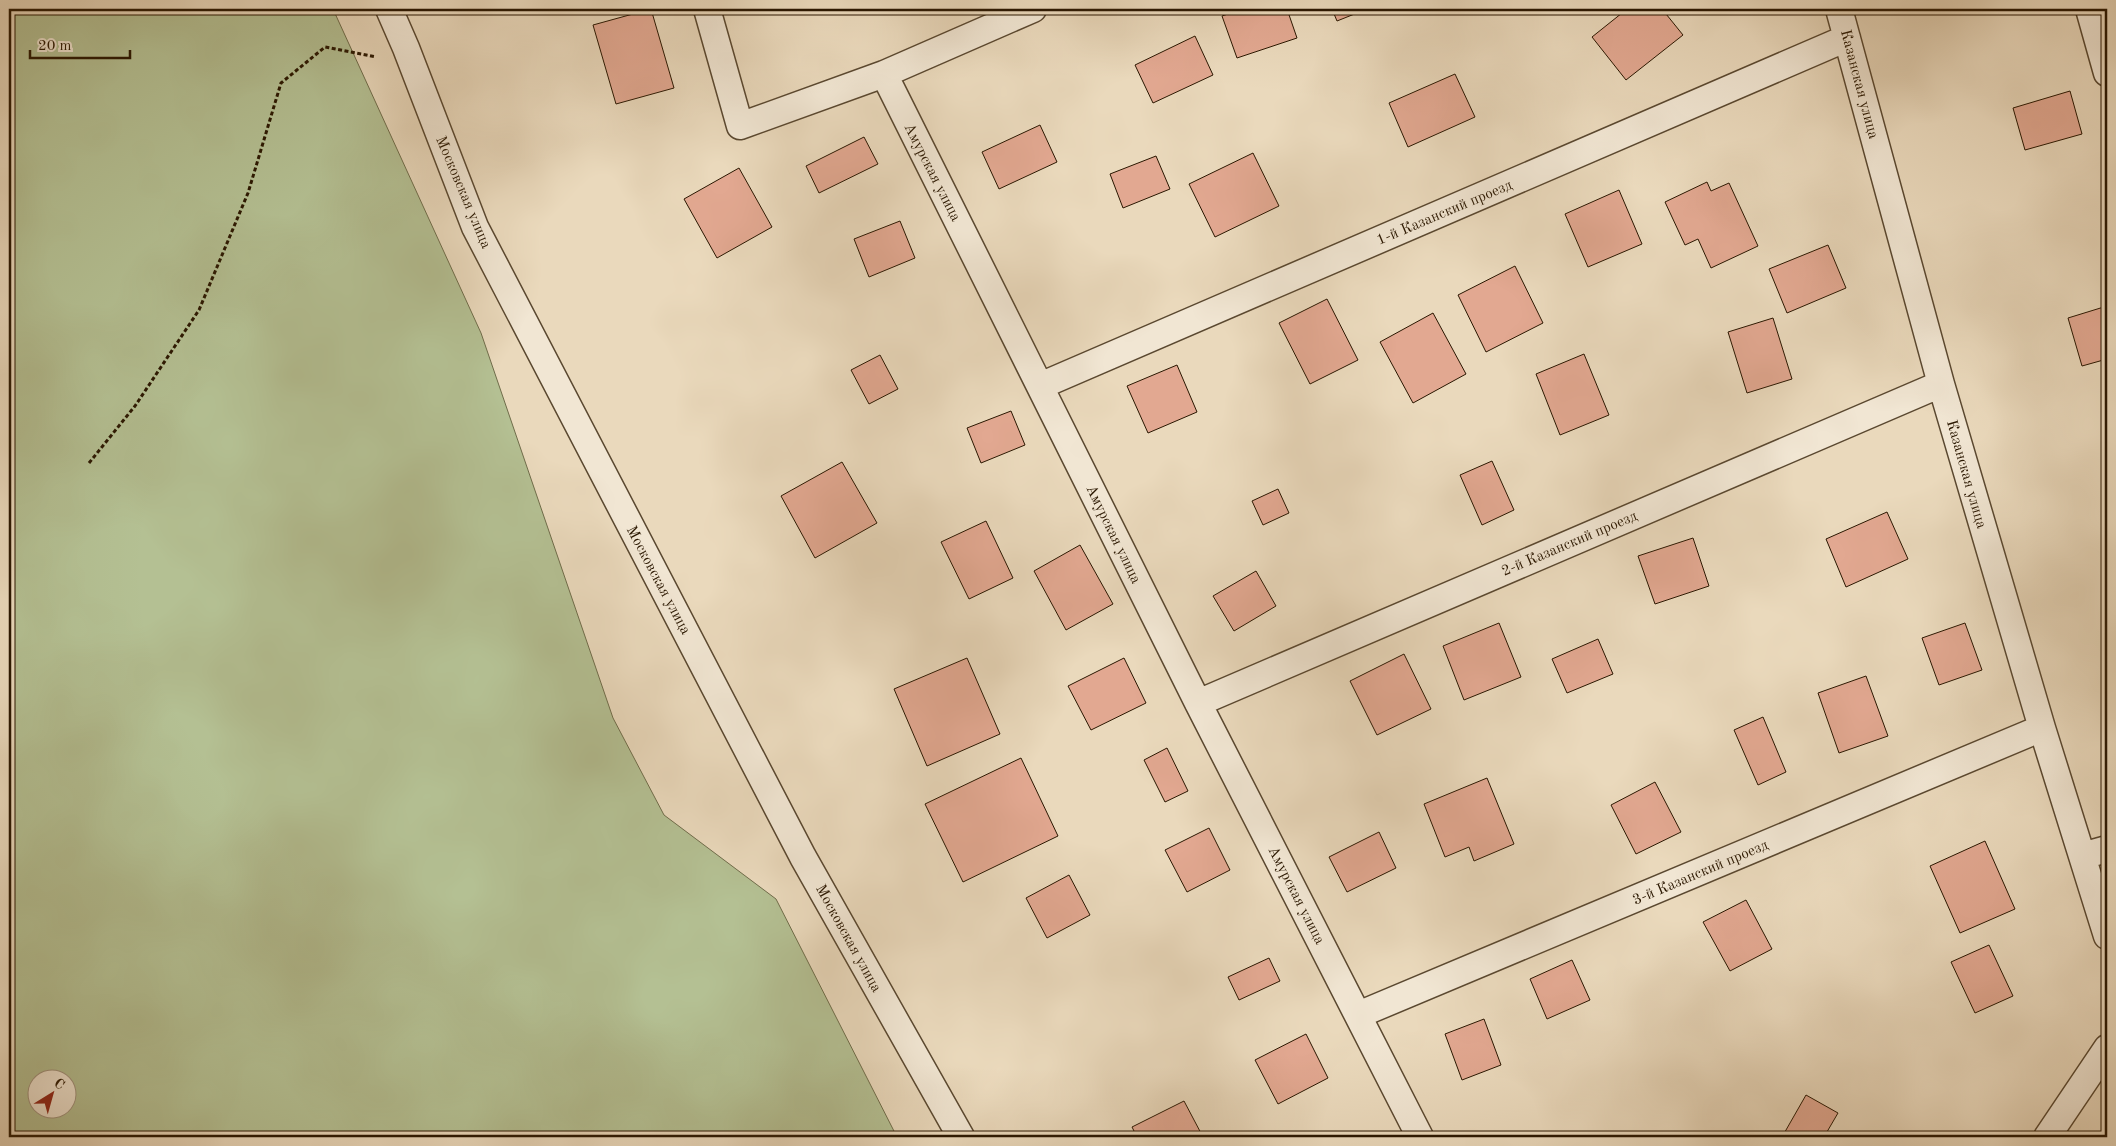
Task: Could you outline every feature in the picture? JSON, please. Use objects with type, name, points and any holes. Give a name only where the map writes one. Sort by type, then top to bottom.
[{"type":"street","name":"Московская улица","points":[[389,9],[406,48],[475,227],[803,856],[961,1137]]},
{"type":"street","points":[[707,9],[740,126],[884,74],[1033,9]]},
{"type":"street","name":"Казанская улица","points":[[1839,9],[1941,384],[2042,728],[2107,936]]},
{"type":"street","points":[[2091,11],[2107,73]]},
{"type":"street","name":"1-й Казанский проезд","points":[[1040,386],[1847,38]]},
{"type":"street","name":"Амурская улица","points":[[884,74],[1198,703],[1420,1137]]},
{"type":"street","name":"2-й Казанский проезд","points":[[1198,703],[1941,384]]},
{"type":"street","name":"3-й Казанский проезд","points":[[1358,1015],[2042,728]]},
{"type":"street","points":[[2082,856],[2107,849]]},
{"type":"street","points":[[2047,1137],[2107,1048]]},
{"type":"path","points":[[90,463],[135,406],[199,310],[248,194],[281,83],[325,47],[386,59],[406,48]]},
{"type":"green space","points":[[9,9],[333,9],[481,333],[613,718],[664,815],[776,899],[897,1137],[9,1137]]},
{"type":"building","points":[[651,9],[674,88],[616,104],[593,25]]},
{"type":"building","points":[[1243,9],[1287,9],[1297,38],[1237,58],[1222,16]]},
{"type":"building","points":[[1332,9],[1367,9],[1337,21]]},
{"type":"building","points":[[1627,9],[1662,9],[1683,35],[1626,80],[1592,37]]},
{"type":"building","points":[[1195,36],[1213,75],[1153,103],[1135,65]]},
{"type":"building","points":[[1455,74],[1475,117],[1408,147],[1389,103]]},
{"type":"building","points":[[2070,91],[2082,134],[2025,150],[2013,108]]},
{"type":"building","points":[[1040,125],[1057,162],[999,189],[982,152]]},
{"type":"building","points":[[864,137],[878,164],[819,193],[806,166]]},
{"type":"building","points":[[1253,153],[1279,206],[1215,237],[1189,184]]},
{"type":"building","points":[[1156,156],[1170,189],[1123,208],[1110,174]]},
{"type":"building","points":[[739,168],[772,227],[717,258],[684,199]]},
{"type":"building","points":[[1707,182],[1711,191],[1729,183],[1758,246],[1711,268],[1698,239],[1685,245],[1665,202]]},
{"type":"building","points":[[1619,190],[1642,244],[1588,267],[1565,214]]},
{"type":"building","points":[[900,221],[915,258],[869,277],[854,239]]},
{"type":"building","points":[[1828,245],[1846,288],[1787,313],[1769,269]]},
{"type":"building","points":[[1515,266],[1543,323],[1486,352],[1458,295]]},
{"type":"building","points":[[1327,299],[1358,360],[1310,384],[1279,323]]},
{"type":"building","points":[[2107,306],[2107,359],[2082,366],[2068,318]]},
{"type":"building","points":[[1433,313],[1466,374],[1413,403],[1380,342]]},
{"type":"building","points":[[1773,318],[1792,379],[1747,393],[1728,332]]},
{"type":"building","points":[[1584,354],[1609,415],[1560,435],[1536,374]]},
{"type":"building","points":[[880,355],[898,389],[869,404],[851,370]]},
{"type":"building","points":[[1177,365],[1197,412],[1148,433],[1127,386]]},
{"type":"building","points":[[1011,411],[1025,445],[981,463],[967,428]]},
{"type":"building","points":[[2107,450],[2107,463],[2102,452]]},
{"type":"building","points":[[1492,461],[1514,510],[1482,525],[1460,475]]},
{"type":"building","points":[[842,462],[877,523],[815,558],[781,496]]},
{"type":"building","points":[[1278,489],[1289,513],[1263,525],[1252,501]]},
{"type":"building","points":[[1887,512],[1908,559],[1846,587],[1826,539]]},
{"type":"building","points":[[986,521],[1013,578],[969,599],[941,542]]},
{"type":"building","points":[[1693,538],[1709,586],[1655,604],[1638,556]]},
{"type":"building","points":[[1080,545],[1113,604],[1066,630],[1034,571]]},
{"type":"building","points":[[1256,571],[1276,606],[1234,631],[1213,596]]},
{"type":"building","points":[[1499,623],[1521,677],[1464,700],[1443,646]]},
{"type":"building","points":[[1965,623],[1982,670],[1939,685],[1922,638]]},
{"type":"building","points":[[1598,639],[1613,674],[1567,693],[1552,659]]},
{"type":"building","points":[[1404,654],[1431,709],[1377,735],[1350,681]]},
{"type":"building","points":[[967,658],[1000,734],[927,766],[894,689]]},
{"type":"building","points":[[1124,658],[1146,703],[1091,730],[1068,686]]},
{"type":"building","points":[[1866,676],[1888,736],[1839,753],[1818,693]]},
{"type":"building","points":[[1763,717],[1786,772],[1758,785],[1734,730]]},
{"type":"building","points":[[1167,748],[1188,791],[1165,802],[1144,760]]},
{"type":"building","points":[[1021,758],[1058,836],[963,882],[925,804]]},
{"type":"building","points":[[1487,778],[1514,844],[1474,861],[1469,847],[1445,857],[1424,804]]},
{"type":"building","points":[[1655,782],[1681,832],[1636,854],[1611,805]]},
{"type":"building","points":[[1209,828],[1230,870],[1187,892],[1165,850]]},
{"type":"building","points":[[1379,832],[1396,868],[1347,892],[1329,857]]},
{"type":"building","points":[[1985,841],[2015,909],[1960,933],[1930,866]]},
{"type":"building","points":[[1069,875],[1090,915],[1047,938],[1026,898]]},
{"type":"building","points":[[1746,900],[1772,949],[1730,971],[1703,922]]},
{"type":"building","points":[[1989,945],[2013,996],[1975,1013],[1951,962]]},
{"type":"building","points":[[1269,958],[1280,981],[1239,1000],[1228,977]]},
{"type":"building","points":[[1572,960],[1590,1000],[1547,1019],[1530,979]]},
{"type":"building","points":[[1484,1019],[1501,1065],[1462,1080],[1445,1034]]},
{"type":"building","points":[[1306,1034],[1328,1078],[1278,1104],[1255,1060]]},
{"type":"building","points":[[1806,1095],[1838,1113],[1824,1137],[1782,1137]]},
{"type":"building","points":[[1184,1101],[1203,1137],[1137,1137],[1132,1127]]},
{"type":"building","points":[[1344,1132],[1347,1137],[1336,1137]]}]
